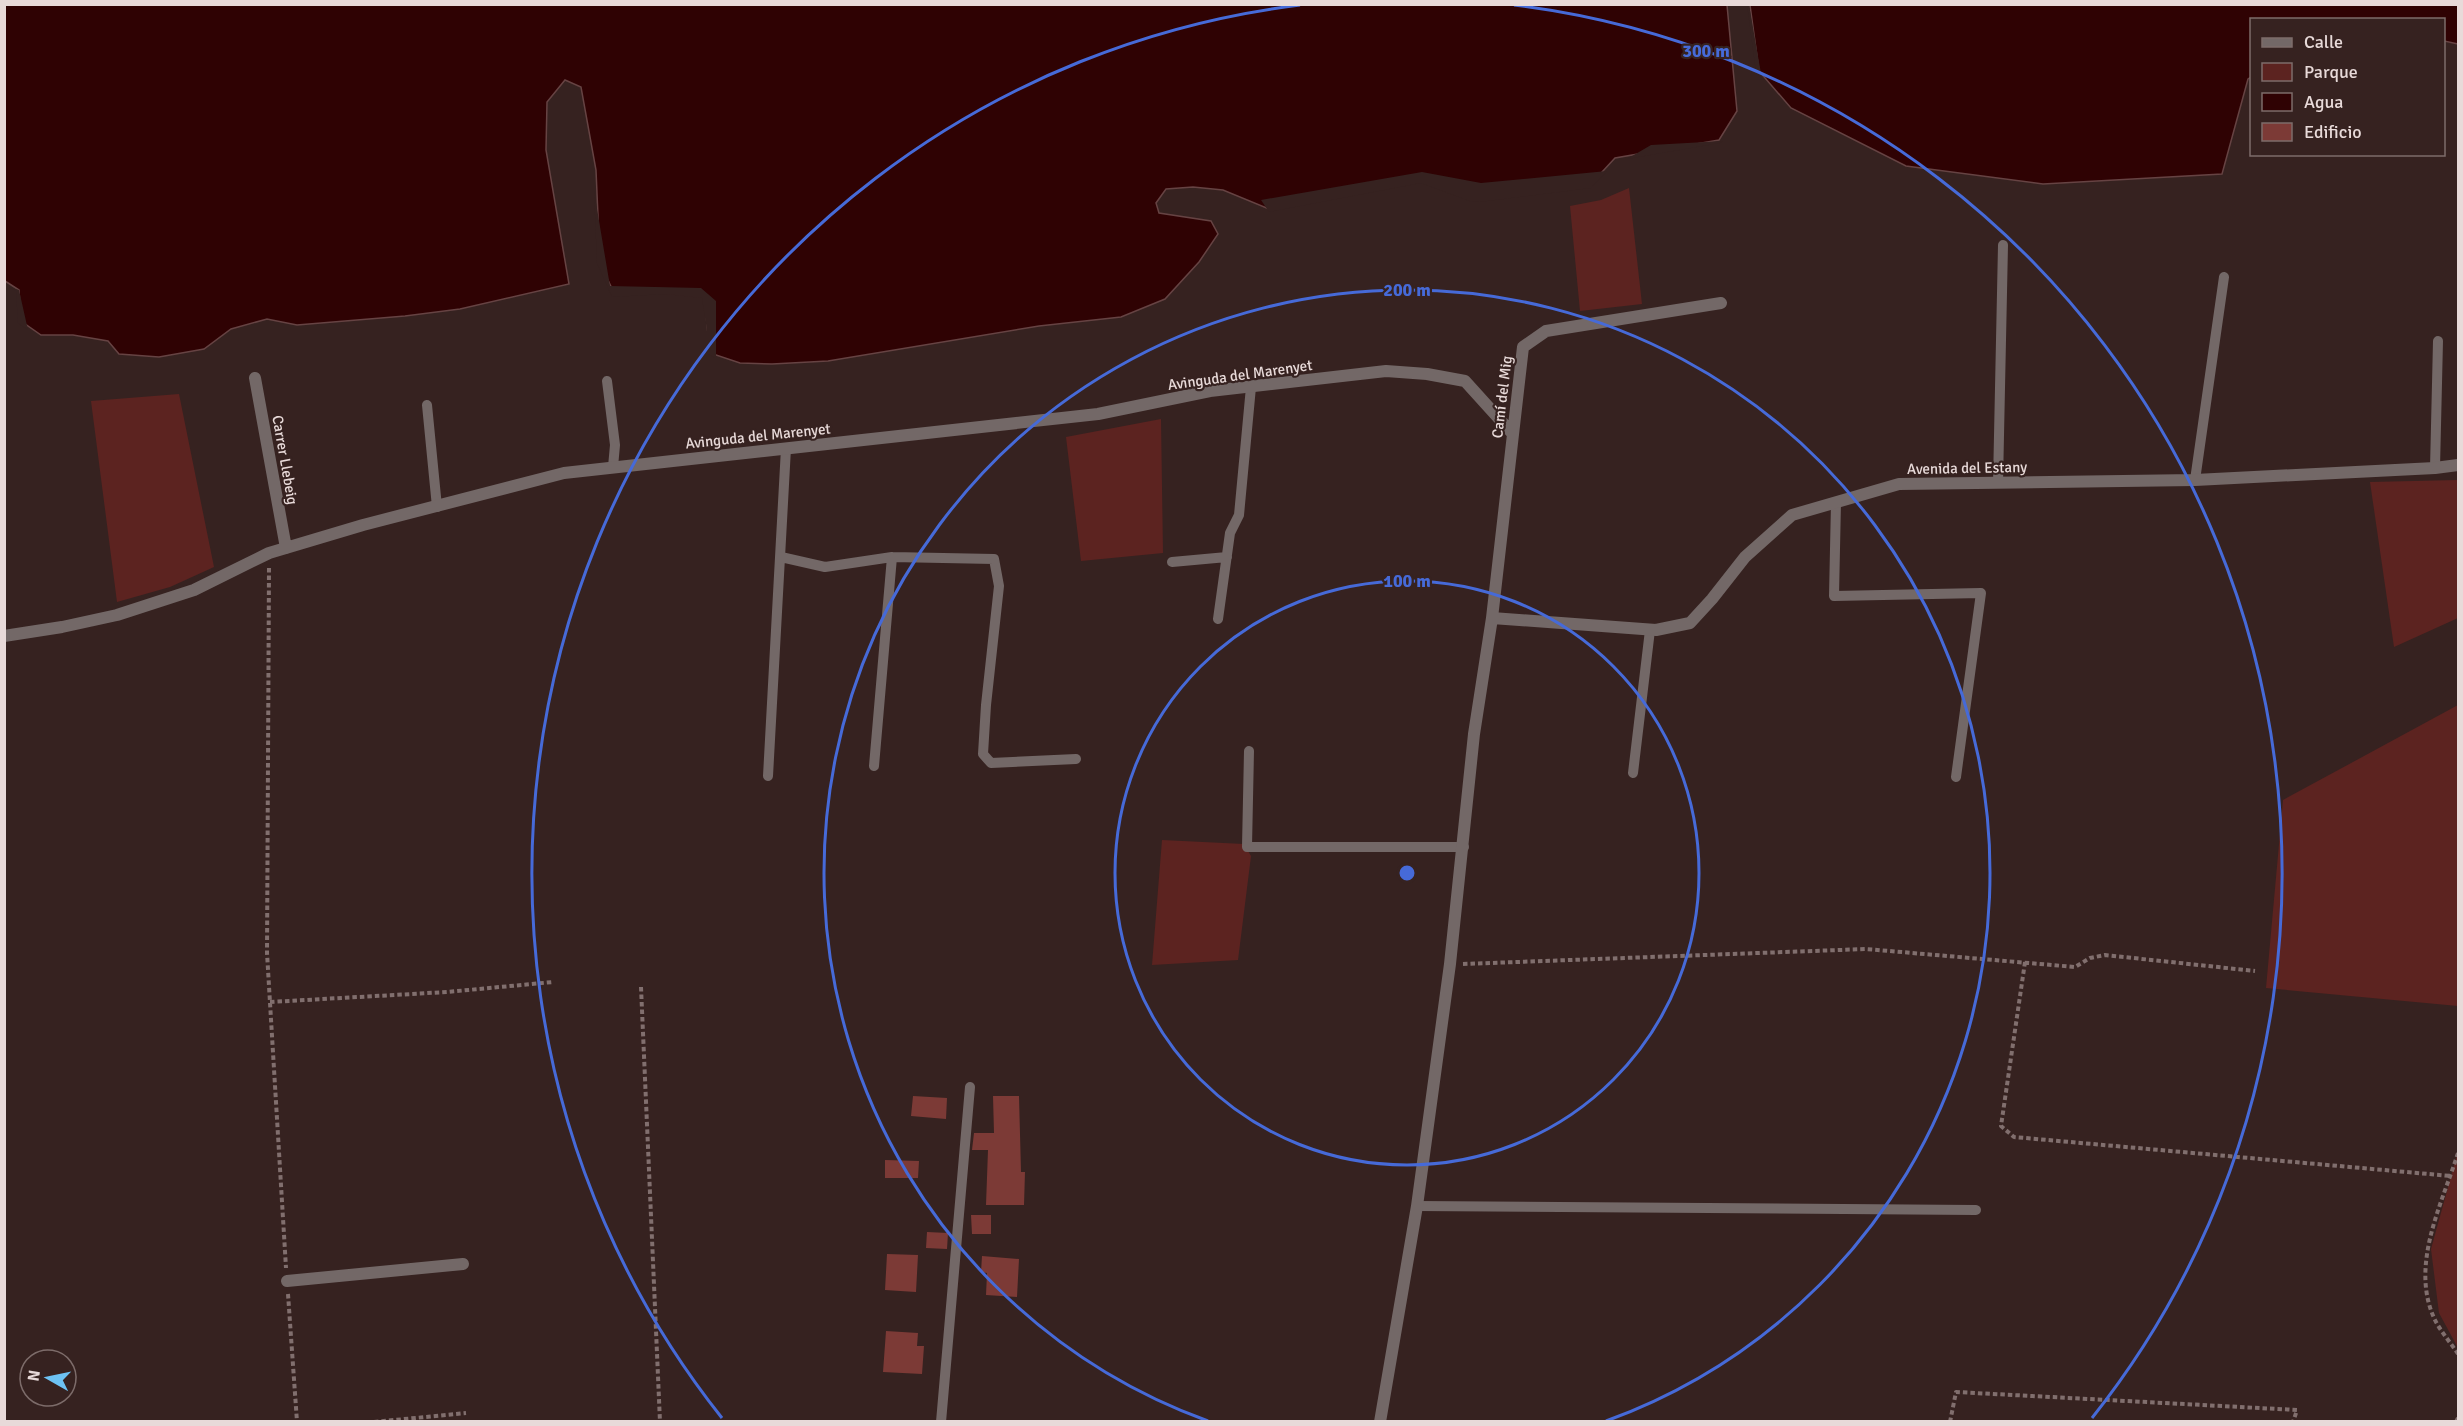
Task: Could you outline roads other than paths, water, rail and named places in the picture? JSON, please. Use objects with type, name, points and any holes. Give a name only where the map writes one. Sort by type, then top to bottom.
[{"type":"street","name":"Camí del Mig","points":[[1380,1422],[1417,1206],[1450,964],[1474,734],[1492,618],[1523,347],[1546,331],[1721,303]]},
{"type":"street","name":"Avinguda del Marenyet","points":[[4,636],[117,615],[194,590],[269,553],[564,473],[1098,414],[1210,391],[1386,371],[1427,374],[1465,381],[1512,433]]},
{"type":"street","name":"Carrer Llebeig","points":[[255,378],[286,548]]},
{"type":"street","name":"Avenida del Estany","points":[[1492,618],[1650,630],[1690,623],[1745,557],[1792,515],[1899,484],[2195,480],[2458,465]]},
{"type":"street","points":[[287,1281],[463,1264]]},
{"type":"lane","points":[[1998,483],[2003,245]]},
{"type":"lane","points":[[2195,480],[2224,277]]},
{"type":"lane","points":[[2435,468],[2438,341]]},
{"type":"lane","points":[[607,381],[615,445],[613,467]]},
{"type":"lane","points":[[1218,619],[1230,533],[1239,515],[1251,387]]},
{"type":"lane","points":[[427,405],[437,507]]},
{"type":"lane","points":[[768,776],[786,448]]},
{"type":"lane","points":[[1836,502],[1834,596],[1981,593],[1956,777]]},
{"type":"lane","points":[[781,557],[825,567],[892,557],[994,559],[999,586],[983,754],[991,763],[1076,759]]},
{"type":"lane","points":[[874,766],[892,557]]},
{"type":"lane","points":[[1173,562],[1227,557]]},
{"type":"lane","points":[[1633,773],[1650,630]]},
{"type":"lane","points":[[1249,751],[1247,847],[1464,847]]},
{"type":"lane","points":[[941,1422],[970,1087]]},
{"type":"lane","points":[[1417,1206],[1976,1210]]},
{"type":"water","points":[[4,5],[1727,5],[1737,111],[1719,140],[1615,158],[1590,185],[1475,200],[1421,180],[1269,209],[1223,190],[1193,187],[1166,189],[1156,203],[1159,213],[1211,221],[1218,234],[1199,262],[1165,299],[1121,317],[1039,326],[828,361],[772,364],[740,363],[710,353],[704,296],[666,291],[615,295],[600,263],[596,170],[581,87],[565,80],[547,102],[546,150],[569,284],[460,309],[405,316],[297,325],[267,319],[231,329],[204,349],[159,357],[119,354],[108,341],[73,335],[41,335],[21,321],[19,290],[5,281]]},
{"type":"water","points":[[1750,5],[2458,5],[2458,44],[2445,41],[2445,18],[2250,18],[2250,78],[2222,174],[2043,184],[1906,166],[1791,108],[1759,71]]}]
